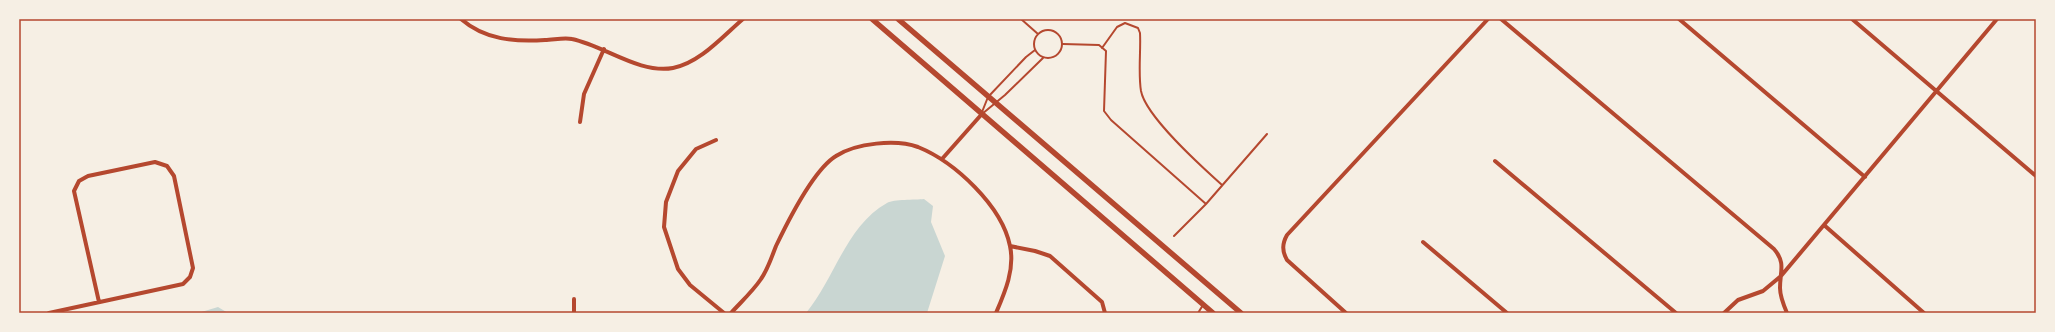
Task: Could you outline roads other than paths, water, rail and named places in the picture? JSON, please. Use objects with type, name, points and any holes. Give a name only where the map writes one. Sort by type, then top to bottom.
[{"type":"street","points":[[461,19],[493,36],[515,42],[571,39],[647,67],[660,69],[674,68],[685,64],[702,54],[743,19]]},
{"type":"street","points":[[872,19],[981,115],[1213,313]]},
{"type":"street","points":[[898,19],[1242,313]]},
{"type":"street","points":[[1346,313],[1287,260],[1283,248],[1287,235],[1488,19]]},
{"type":"street","points":[[1501,19],[1774,248],[1780,256],[1782,266],[1780,290],[1787,313]]},
{"type":"street","points":[[1679,19],[1865,177]]},
{"type":"street","points":[[1852,19],[2036,176]]},
{"type":"street","points":[[1724,313],[1738,300],[1763,291],[1781,276],[1997,19]]},
{"type":"street","points":[[580,122],[584,94],[604,50]]},
{"type":"street","points":[[942,159],[981,115]]},
{"type":"street","points":[[716,140],[696,149],[678,171],[666,202],[664,227],[678,269],[690,285],[724,313]]},
{"type":"street","points":[[731,313],[762,278],[796,207],[818,174],[835,156],[860,145],[891,144],[917,147],[942,159],[984,196],[1000,218],[1010,246],[1011,267],[1005,293],[996,313]]},
{"type":"street","points":[[1495,161],[1676,313]]},
{"type":"street","points":[[49,313],[183,284],[190,277],[193,268],[174,176],[167,166],[155,162],[88,176],[79,180],[74,191],[99,302]]},
{"type":"street","points":[[1824,225],[1924,313]]},
{"type":"street","points":[[1423,242],[1507,313]]},
{"type":"street","points":[[1010,246],[1035,251],[1050,256],[1102,302],[1105,313]]},
{"type":"street","points":[[574,299],[574,313]]},
{"type":"lane","points":[[952,19],[964,19]]},
{"type":"lane","points":[[1021,19],[1038,34]]},
{"type":"lane","points":[[1102,48],[1117,27],[1125,23],[1138,28],[1140,33],[1141,91],[1144,101],[1180,146],[1222,185]]},
{"type":"lane","points":[[981,115],[1005,95],[1043,58],[1054,58],[1062,50],[1063,44],[1059,34],[1054,31],[1048,30],[1038,34],[1034,44],[1035,50],[1043,58]]},
{"type":"lane","points":[[1063,44],[1099,45],[1106,51],[1104,111],[1111,120],[1206,204]]},
{"type":"lane","points":[[981,115],[988,97],[1026,57],[1035,50]]},
{"type":"lane","points":[[1174,236],[1206,204],[1267,134]]},
{"type":"lane","points":[[1198,313],[1203,304]]}]
